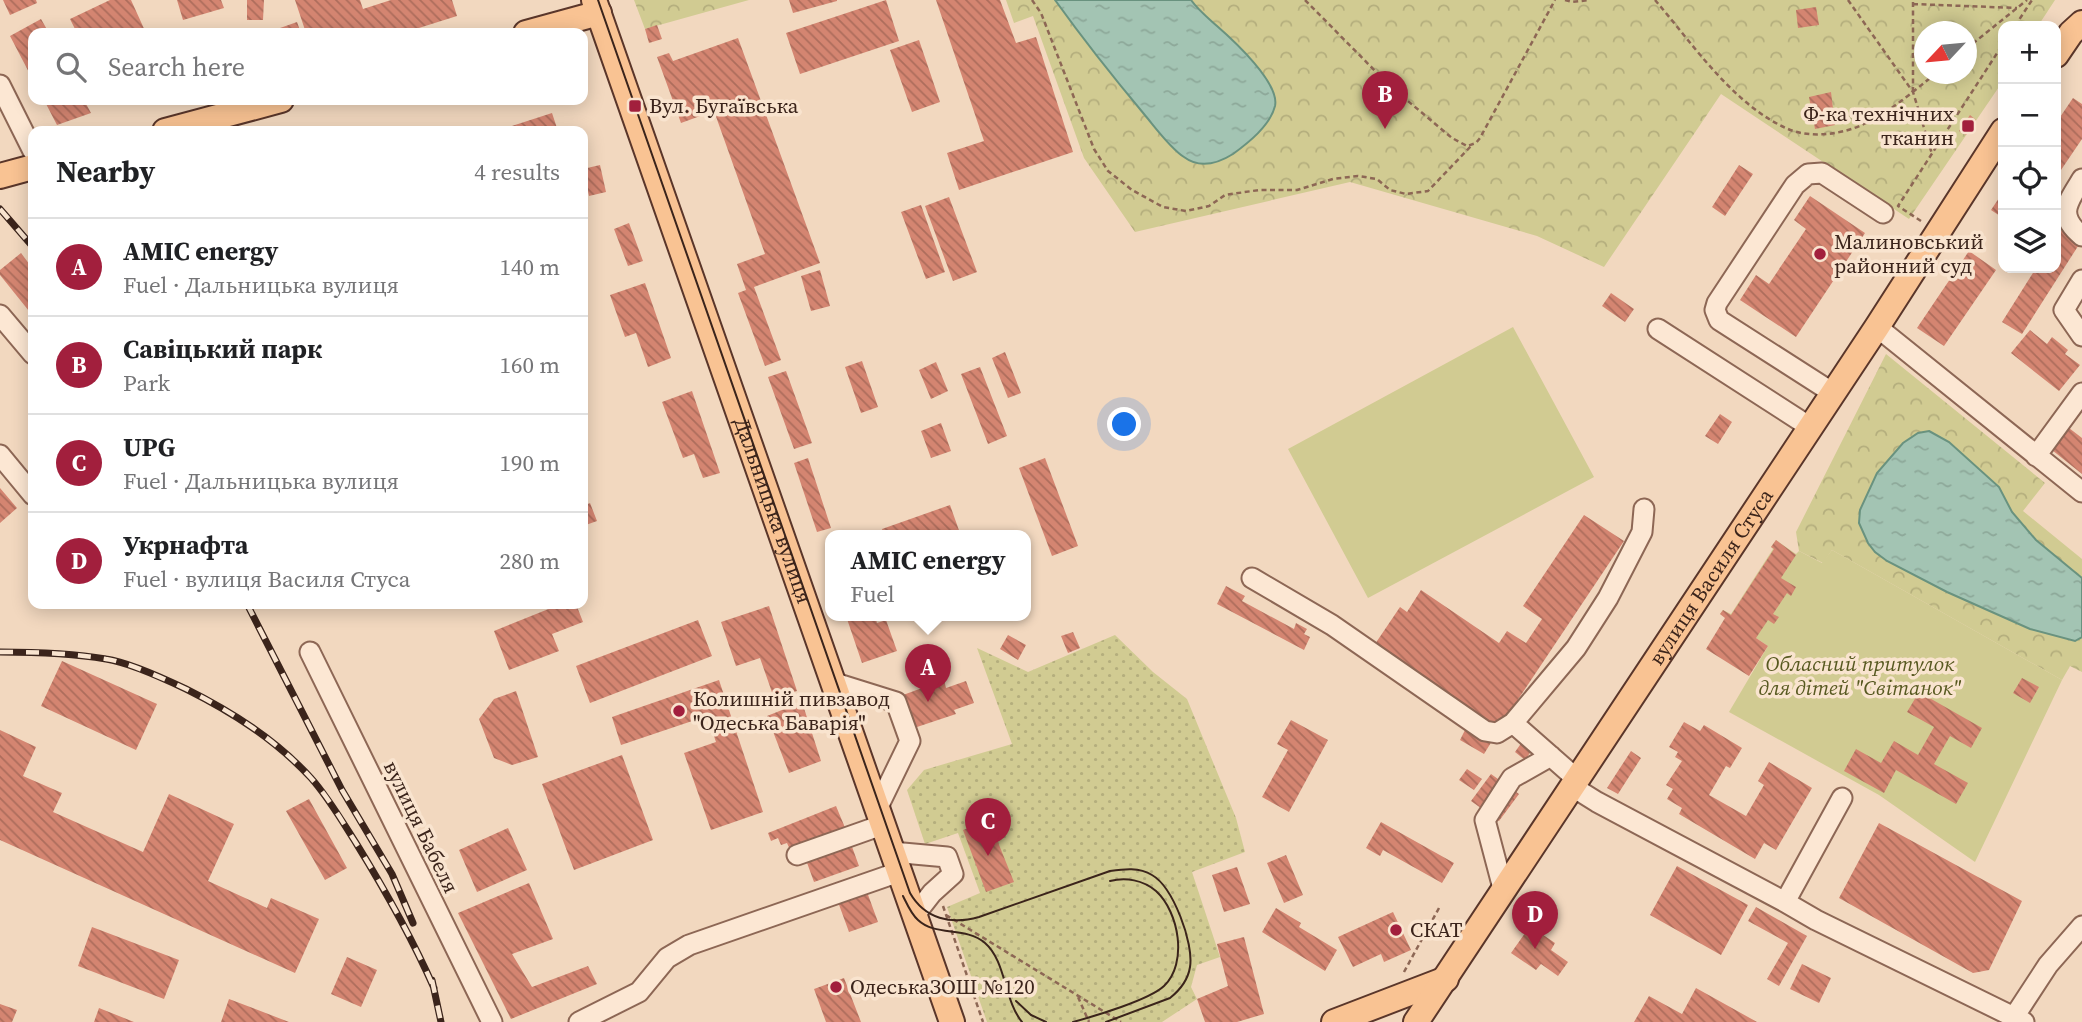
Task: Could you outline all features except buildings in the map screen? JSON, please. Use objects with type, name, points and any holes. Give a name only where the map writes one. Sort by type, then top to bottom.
[{"type":"main road","points":[[539,28],[596,7]]},
{"type":"main road","name":"Дальницька вулиця","points":[[596,7],[952,1022]]},
{"type":"main road","points":[[2061,48],[2082,23]]},
{"type":"main road","points":[[184,126],[262,105]]},
{"type":"main road","name":"вулиця Василя Стуса","points":[[1416,1022],[1877,327],[1998,139]]},
{"type":"main road","points":[[0,176],[28,168]]},
{"type":"main road","points":[[1334,1022],[1446,979]]},
{"type":"street","points":[[0,85],[28,141]]},
{"type":"street","points":[[1833,393],[1719,320],[1715,310],[1795,185],[1808,174],[1822,173],[1883,213]]},
{"type":"street","points":[[2082,179],[2066,204],[2066,217],[2072,228],[2082,236]]},
{"type":"street","points":[[2082,280],[2064,310],[2082,336]]},
{"type":"street","points":[[0,315],[28,348]]},
{"type":"street","points":[[1877,327],[2082,492]]},
{"type":"street","points":[[1658,329],[1810,427]]},
{"type":"street","points":[[2036,456],[2082,393]]},
{"type":"street","points":[[0,455],[28,489]]},
{"type":"street","points":[[1252,578],[1332,625],[1485,731],[1497,733],[1513,723],[1576,648],[1608,598],[1642,531],[1644,509]]},
{"type":"street","name":"вулиця Бабеля","points":[[310,652],[492,1022]]},
{"type":"street","points":[[797,855],[880,817],[910,741],[896,702],[832,682]]},
{"type":"street","points":[[1513,723],[1597,802],[1815,920],[2019,1019],[2048,965],[2082,926]]},
{"type":"street","points":[[1504,892],[1485,820],[1511,778],[1551,756]]},
{"type":"street","points":[[1785,902],[1843,798]]},
{"type":"street","points":[[579,1022],[639,992],[667,958],[689,945],[895,862],[947,857],[953,874],[936,889],[914,916]]},
{"type":"path","points":[[1032,0],[1041,13],[1094,149],[1108,172],[1132,190],[1163,207],[1186,211],[1209,206],[1225,195],[1259,190],[1297,190],[1333,179],[1358,176],[1377,179],[1390,190],[1406,194],[1428,191],[1480,138],[1555,0]]},
{"type":"path","points":[[1305,0],[1390,86],[1452,138],[1462,144],[1472,145]]},
{"type":"path","points":[[1565,0],[1590,0]]},
{"type":"path","points":[[1655,0],[1738,95],[1788,129],[1811,134],[1854,128],[1875,118],[1923,84]]},
{"type":"path","points":[[1848,0],[1913,92]]},
{"type":"path","points":[[1977,39],[2027,0]]},
{"type":"path","points":[[2018,21],[2032,0]]},
{"type":"path","points":[[1932,154],[1913,92],[1913,2],[2017,8]]},
{"type":"path","points":[[1938,232],[1898,206],[1998,52]]},
{"type":"path","points":[[936,889],[983,1022]]},
{"type":"path","points":[[1389,1001],[1438,908]]},
{"type":"path","points":[[946,915],[1121,1022]]},
{"type":"path","points":[[1078,997],[1089,1022]]},
{"type":"green space","points":[[634,0],[749,0],[645,29]]},
{"type":"green space","points":[[1006,0],[2055,0],[2041,21],[1998,21],[1998,88],[1909,219],[1721,94],[1604,267],[1537,236],[1350,182],[1135,232],[1084,158],[1033,16],[1014,23]]},
{"type":"green space","points":[[1513,327],[1594,477],[1368,598],[1288,449]]},
{"type":"green space","points":[[1886,354],[2045,483],[2023,511],[2082,559],[2082,672],[2070,666],[2062,680],[1832,550],[1823,563],[1799,551],[1796,532]]},
{"type":"green space","name":"Обласний притулок для дітей \"Світанок\"","points":[[1776,540],[1796,554],[1799,551],[1822,563],[1832,550],[2062,680],[1975,862],[1879,795],[1729,712],[1768,646],[1720,614],[1723,610],[1731,614],[1773,549],[1771,547]]},
{"type":"green space","points":[[1115,635],[1153,672],[1187,699],[1236,818],[1245,852],[1192,872],[1220,957],[1197,965],[1191,987],[1197,999],[1162,1022],[987,1022],[947,907],[980,893],[958,833],[925,844],[907,790],[924,770],[1012,744],[977,648],[1028,672]]},
{"type":"water","points":[[1055,0],[1191,0],[1244,51],[1263,74],[1275,97],[1272,113],[1258,133],[1239,150],[1215,163],[1190,161],[1163,137],[1098,58]]},
{"type":"water","points":[[1929,431],[1949,442],[1999,487],[2012,512],[2036,540],[2082,578],[2082,637],[2075,641],[2030,629],[1947,592],[1887,561],[1868,543],[1859,523],[1860,510],[1877,473],[1903,443],[1918,433]]},
{"type":"tram line","points":[[598,0],[910,893],[916,902],[931,914],[959,920],[979,917],[1110,871],[1137,870],[1152,875],[1167,891],[1180,916],[1189,944],[1189,972],[1183,984],[1170,998],[1106,1022]]},
{"type":"tram line","points":[[1073,1022],[1147,997],[1164,986],[1176,964],[1178,938],[1164,900],[1151,887],[1140,882],[1122,879],[1110,881]]},
{"type":"tram line","points":[[903,896],[913,915],[925,925],[969,935],[985,943],[997,960],[1016,1013],[1022,1022]]},
{"type":"tram line","points":[[1016,1001],[1031,1015],[1046,1022]]},
{"type":"railway","points":[[0,209],[28,241]]},
{"type":"railway","points":[[250,609],[342,790],[392,874],[413,923]]},
{"type":"railway","points":[[0,652],[67,654],[106,659],[146,671],[203,698],[268,739],[311,778],[335,809],[388,896],[434,988]]},
{"type":"railway","points":[[432,980],[441,1022]]},
{"type":"place","name":"Вул. Бугаївська","points":[[635,106]]},
{"type":"place","name":"Ф-ка технічних тканин","points":[[1968,126]]},
{"type":"place","name":"Савіцький парк","points":[[1385,129]]},
{"type":"place","name":"Малиновський районний суд","points":[[1820,254]]},
{"type":"place","name":"AMIC energy","points":[[928,702]]},
{"type":"place","name":"Колишній пивзавод \"Одеська Баварія\"","points":[[679,711]]},
{"type":"place","name":"UPG","points":[[988,856]]},
{"type":"place","name":"СКАТ","points":[[1396,930]]},
{"type":"place","name":"Укрнафта","points":[[1535,949]]},
{"type":"place","name":"ОдеськаЗОШ №120","points":[[836,987]]}]
